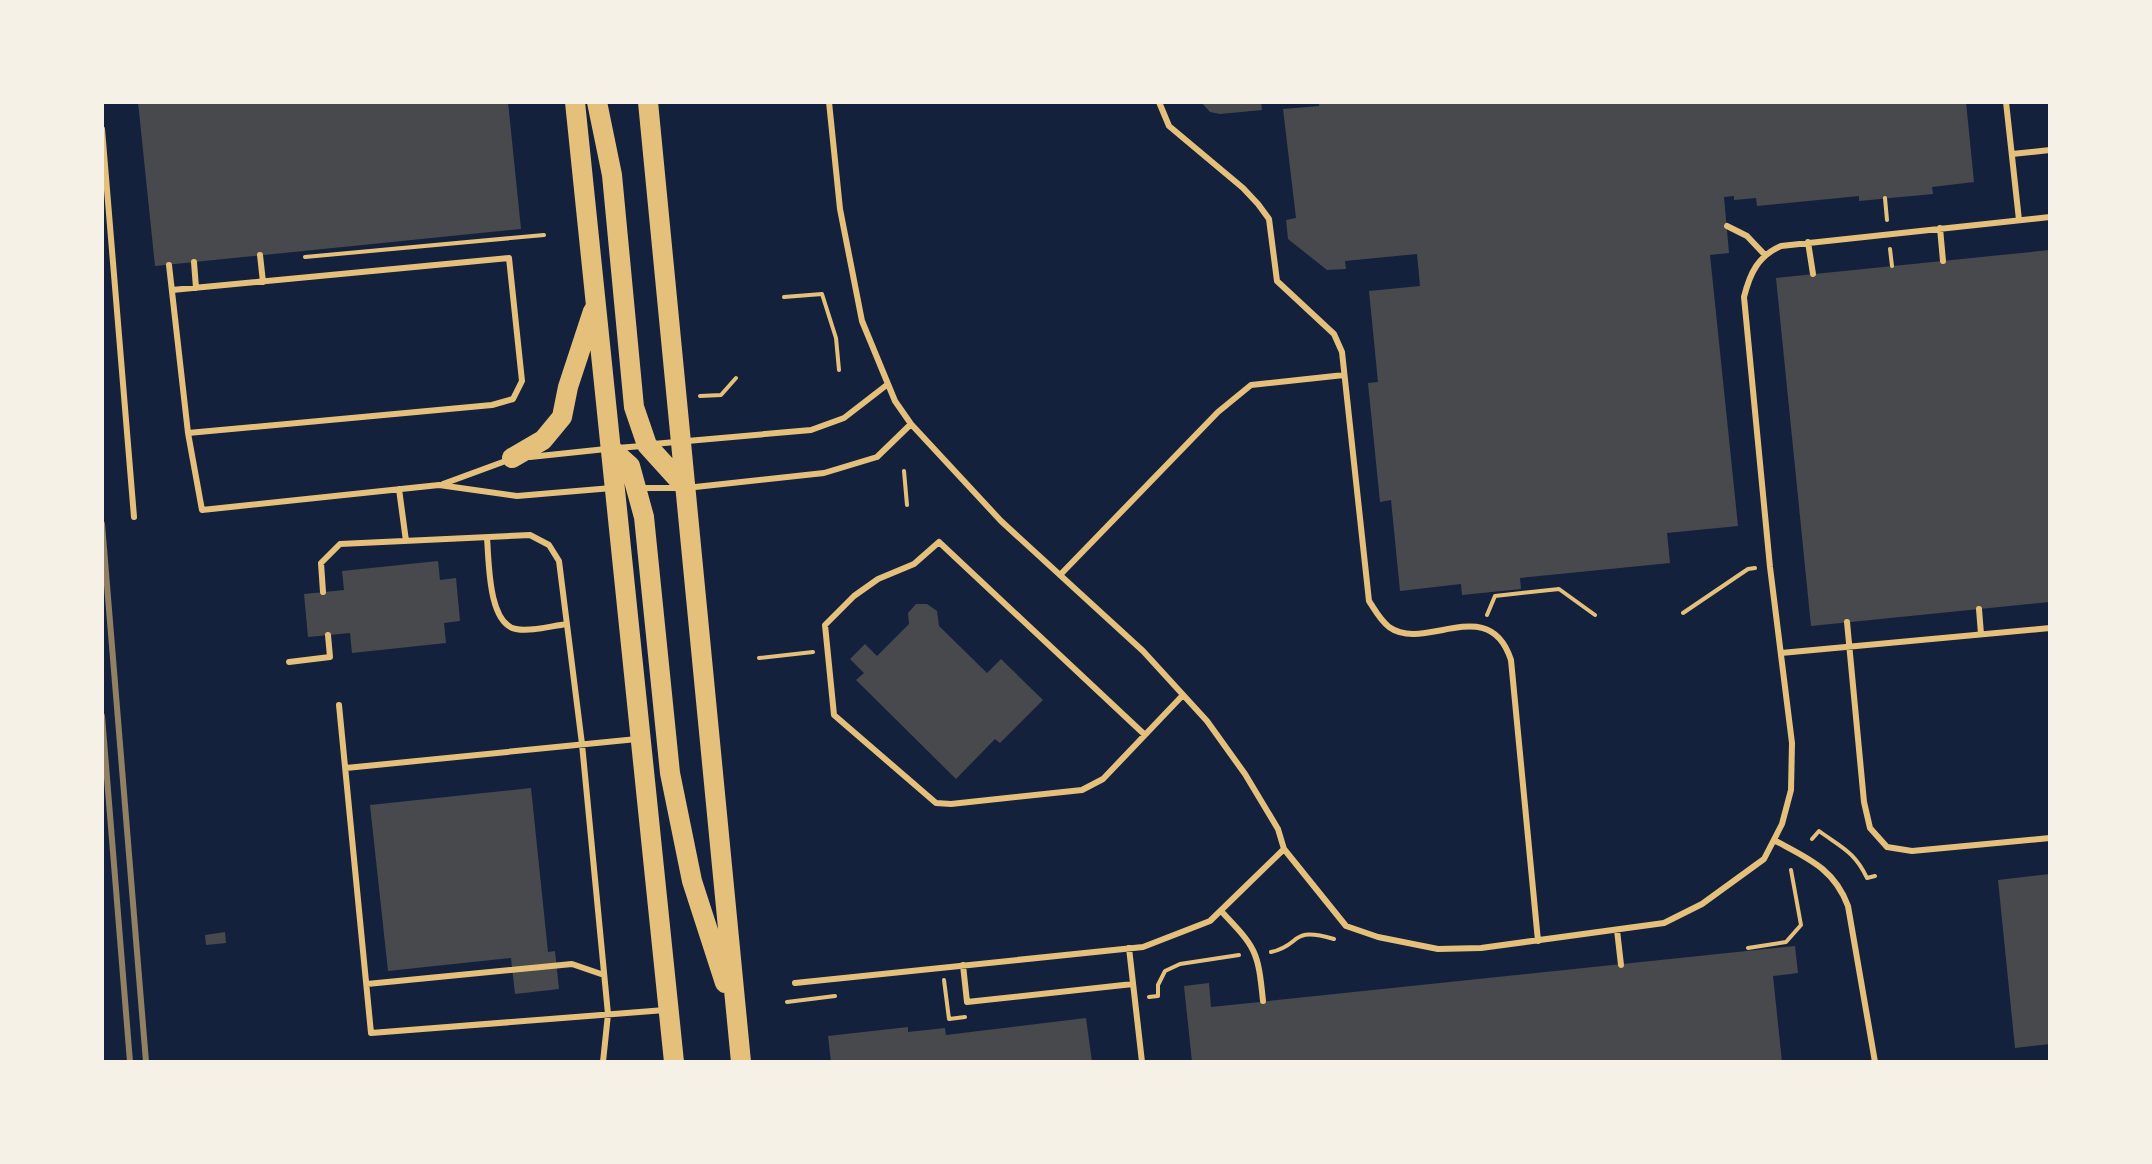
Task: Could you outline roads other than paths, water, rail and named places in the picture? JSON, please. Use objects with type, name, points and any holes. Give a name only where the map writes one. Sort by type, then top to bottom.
[{"type":"main road","points":[[575,102],[674,1062]]},
{"type":"main road","points":[[597,102],[612,175],[634,407],[647,445],[686,488]]},
{"type":"main road","points":[[648,102],[741,1062]]},
{"type":"main road","points":[[512,458],[543,440],[562,417],[568,387],[596,303]]},
{"type":"main road","points":[[611,449],[630,466],[637,488],[648,547],[670,773],[692,881],[737,1021]]},
{"type":"lane","points":[[829,102],[840,209],[862,321],[895,401],[911,424],[1001,521],[1143,651],[1207,721],[1245,774],[1278,829],[1284,849],[1346,926],[1378,937],[1438,949],[1481,948],[1670,921],[1702,904],[1764,859],[1782,824],[1791,790],[1792,743],[1770,567],[1744,297],[1753,269],[1765,255],[1781,246],[2050,217]]},
{"type":"lane","points":[[1159,102],[1169,126],[1243,188],[1264,211],[1269,219],[1277,281],[1334,334],[1342,352],[1369,601],[1378,616],[1390,628],[1406,633],[1480,628],[1492,632],[1506,646],[1511,660],[1538,941]]},
{"type":"lane","points":[[2006,102],[2019,220]]},
{"type":"lane","points":[[102,129],[134,517]]},
{"type":"lane","points":[[2012,154],[2050,150]]},
{"type":"lane","points":[[1727,226],[1747,236],[1765,255]]},
{"type":"lane","points":[[1940,228],[1943,261]]},
{"type":"lane","points":[[1808,242],[1813,274]]},
{"type":"lane","points":[[260,255],[263,282]]},
{"type":"lane","points":[[172,290],[509,258],[522,381],[513,399],[492,405],[188,433]]},
{"type":"lane","points":[[194,262],[196,288]]},
{"type":"lane","points":[[169,265],[188,433],[202,510],[439,485],[517,496],[615,488],[686,488],[824,473],[877,457],[911,424]]},
{"type":"lane","points":[[1060,575],[1218,412],[1251,385],[1344,375]]},
{"type":"lane","points":[[439,485],[512,458],[811,430],[844,418],[888,384]]},
{"type":"lane","points":[[399,489],[406,541]]},
{"type":"lane","points":[[323,592],[321,563],[340,544],[530,535],[549,545],[559,561],[582,744],[608,1014],[603,1062]]},
{"type":"lane","points":[[487,538],[495,608],[502,622],[514,630],[567,624]]},
{"type":"lane","points":[[1145,735],[939,542],[914,564],[878,579],[854,596],[825,625],[834,715],[936,803],[1082,790],[1103,779],[1145,735],[1183,695]]},
{"type":"lane","points":[[1979,609],[1981,634]]},
{"type":"lane","points":[[1847,622],[1864,802],[1870,828],[1887,847],[1912,851],[2050,838]]},
{"type":"lane","points":[[1781,653],[2050,628]]},
{"type":"lane","points":[[289,662],[330,657],[328,635]]},
{"type":"lane","points":[[339,705],[371,1033],[669,1010]]},
{"type":"lane","points":[[346,768],[641,739]]},
{"type":"lane","points":[[1774,840],[1810,859],[1840,885],[1848,906],[1875,1062]]},
{"type":"lane","points":[[795,983],[1143,947],[1210,921],[1284,849]]},
{"type":"lane","points":[[1221,911],[1250,942],[1256,954],[1263,1001]]},
{"type":"lane","points":[[1617,930],[1621,965]]},
{"type":"lane","points":[[1129,948],[1142,1062]]},
{"type":"lane","points":[[367,984],[572,964],[604,975]]},
{"type":"lane","points":[[963,965],[967,1002],[1133,984]]},
{"type":"railway","points":[[102,524],[146,1062]]},
{"type":"railway","points":[[102,716],[130,1062]]}]
